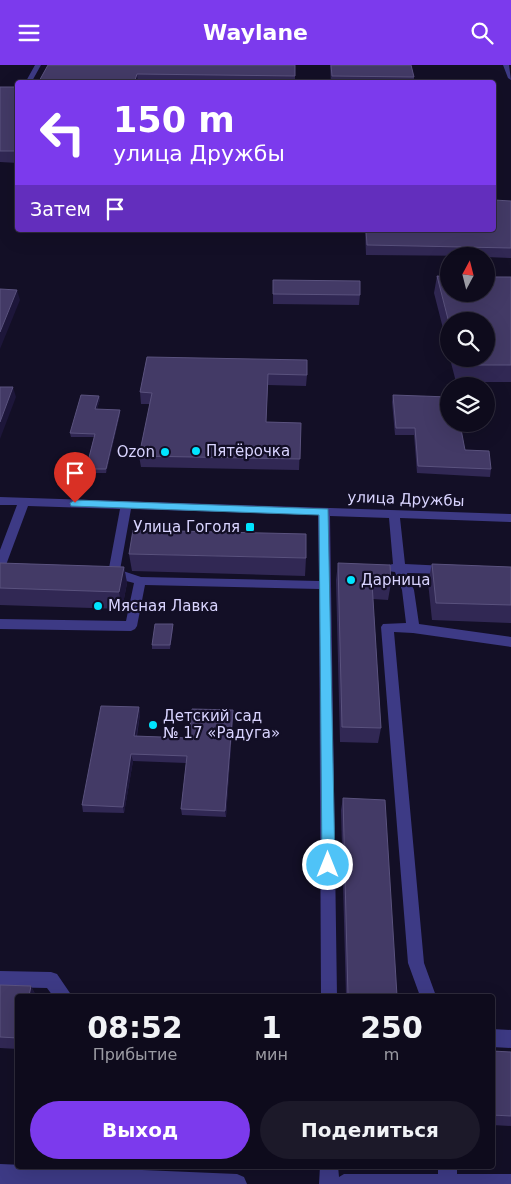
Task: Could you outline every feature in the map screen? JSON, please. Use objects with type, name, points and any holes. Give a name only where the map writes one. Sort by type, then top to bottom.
[{"type":"street","points":[[30,80],[38,65]]},
{"type":"street","points":[[506,65],[511,77]]},
{"type":"street","name":"улица Дружбы","points":[[0,501],[511,518]]},
{"type":"street","points":[[3,568],[24,502]]},
{"type":"street","points":[[114,573],[126,505]]},
{"type":"street","points":[[324,512],[329,567],[325,585],[329,994]]},
{"type":"street","points":[[394,514],[399,568],[408,591],[413,628]]},
{"type":"street","points":[[380,568],[464,571]]},
{"type":"street","points":[[95,572],[114,573],[140,581],[325,585]]},
{"type":"street","points":[[0,623],[131,626],[140,581]]},
{"type":"street","points":[[427,994],[416,963],[387,627],[413,628],[511,642]]},
{"type":"street","points":[[0,979],[51,981],[62,994]]},
{"type":"street","points":[[495,1038],[511,1039]]},
{"type":"street","points":[[329,1169],[329,1184]]},
{"type":"street","points":[[448,1169],[449,1184]]},
{"type":"street","points":[[0,1174],[238,1184]]},
{"type":"street","points":[[344,1184],[511,1184]]},
{"type":"building","points":[[48,65],[295,65],[295,76],[137,74],[135,80],[40,80]]},
{"type":"building","points":[[331,65],[411,65],[414,77],[332,76]]},
{"type":"building","points":[[0,87],[15,87],[15,151],[0,151]]},
{"type":"building","points":[[496,200],[511,201],[511,248],[367,245],[366,232],[496,232]]},
{"type":"building","points":[[437,276],[440,276],[440,288]]},
{"type":"building","points":[[495,277],[511,277],[511,365],[495,365],[495,312],[446,312],[444,303],[495,303]]},
{"type":"building","points":[[273,280],[360,281],[360,295],[273,294]]},
{"type":"building","points":[[0,289],[17,290],[0,332]]},
{"type":"building","points":[[147,357],[307,360],[307,375],[268,374],[266,422],[301,423],[300,459],[139,456],[152,393],[140,392]]},
{"type":"building","points":[[0,387],[13,387],[0,422]]},
{"type":"building","points":[[81,395],[99,396],[95,409],[120,410],[106,469],[86,469],[95,434],[70,433]]},
{"type":"building","points":[[393,395],[440,397],[440,432],[462,432],[465,450],[489,451],[491,469],[418,466],[415,428],[396,428]]},
{"type":"building","points":[[133,530],[306,534],[306,558],[129,554]]},
{"type":"building","points":[[0,563],[124,567],[119,592],[0,588]]},
{"type":"building","points":[[338,563],[390,565],[391,583],[372,583],[381,728],[342,727]]},
{"type":"building","points":[[432,564],[511,567],[511,605],[436,603]]},
{"type":"building","points":[[155,624],[173,624],[170,645],[152,645]]},
{"type":"building","points":[[101,706],[139,707],[134,736],[189,738],[192,709],[233,710],[225,811],[181,809],[187,756],[131,754],[123,807],[82,805]]},
{"type":"building","points":[[343,798],[385,800],[397,994],[348,994]]},
{"type":"building","points":[[0,985],[31,986],[29,994],[15,994],[15,1038],[0,1037]]},
{"type":"building","points":[[495,1051],[511,1052],[511,1116],[495,1115]]},
{"type":"place","name":"Пятёрочка","points":[[196,451]]},
{"type":"place","name":"Ozon","points":[[165,452]]},
{"type":"place","name":"Улица Гоголя","points":[[250,527]]},
{"type":"place","name":"Дарница","points":[[351,580]]},
{"type":"place","name":"Мясная Лавка","points":[[98,606]]},
{"type":"place","name":"Детский сад № 17 «Радуга»","points":[[153,725]]},
{"type":"route","points":[[75,503],[324,512],[328,865]]}]
